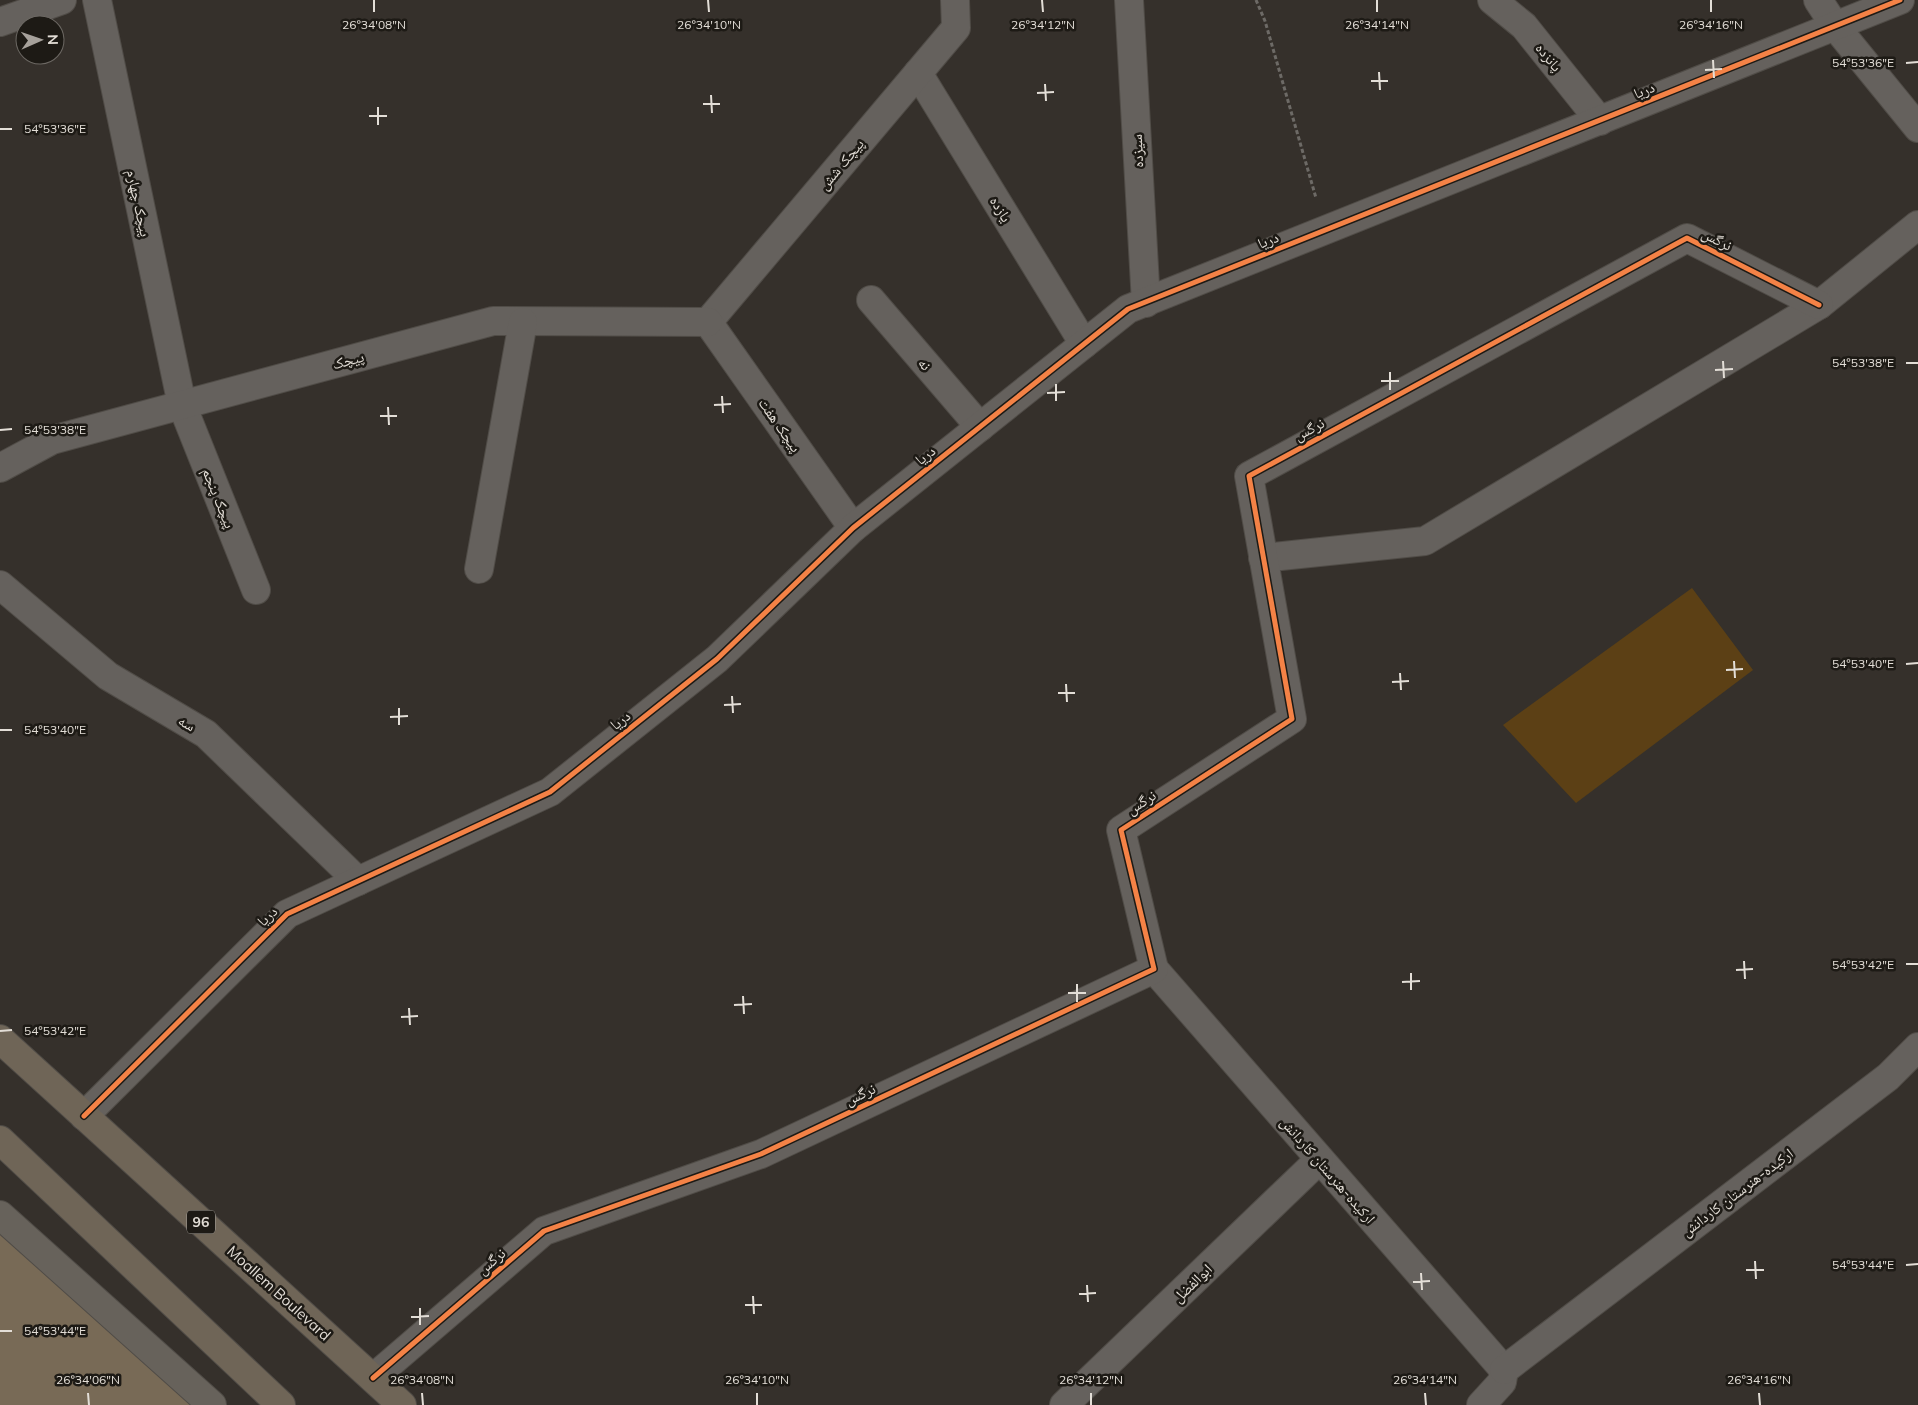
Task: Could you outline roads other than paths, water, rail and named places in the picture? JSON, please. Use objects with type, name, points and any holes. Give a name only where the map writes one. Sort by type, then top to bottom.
[{"type":"highway","name":"Moallem Boulevard","points":[[0,1039],[402,1405]]},
{"type":"highway","points":[[0,1140],[281,1405]]},
{"type":"street","points":[[0,22],[62,0]]},
{"type":"street","name":"پیچک چهارم","points":[[97,0],[182,406]]},
{"type":"street","name":"پیچک شش","points":[[708,322],[956,28],[955,0]]},
{"type":"street","name":"سیزده","points":[[1129,0],[1146,302]]},
{"type":"street","name":"پانزده","points":[[1492,0],[1524,26],[1600,121]]},
{"type":"street","points":[[1818,0],[1835,26],[1918,128]]},
{"type":"street","name":"دریا","points":[[84,1116],[287,914],[550,792],[717,660],[853,528],[1128,309],[1900,0]]},
{"type":"street","name":"یازده","points":[[918,73],[1084,344]]},
{"type":"street","points":[[1263,558],[1425,541],[1819,305],[1918,225]]},
{"type":"street","name":"نرگس","points":[[373,1378],[544,1231],[761,1154],[1154,969],[1121,830],[1292,719],[1248,476],[1687,238],[1819,305]]},
{"type":"street","name":"نه","points":[[870,300],[980,427]]},
{"type":"street","name":"پیچک","points":[[0,468],[52,440],[493,321],[708,322]]},
{"type":"street","points":[[479,569],[523,322]]},
{"type":"street","name":"پیچک هفت","points":[[708,322],[853,528]]},
{"type":"street","name":"پیچک پنجم","points":[[182,406],[256,590]]},
{"type":"street","name":"سه","points":[[0,585],[108,676],[206,734],[358,881]]},
{"type":"street","name":"ارکیده-هنرستان کاردانش","points":[[1154,969],[1504,1370]]},
{"type":"street","name":"ارکیده-هنرستان کاردانش","points":[[1481,1405],[1502,1382],[1504,1370],[1888,1077],[1918,1047]]},
{"type":"street","name":"ابوالفضل","points":[[1064,1405],[1319,1160]]},
{"type":"street","points":[[0,1215],[212,1405]]}]
